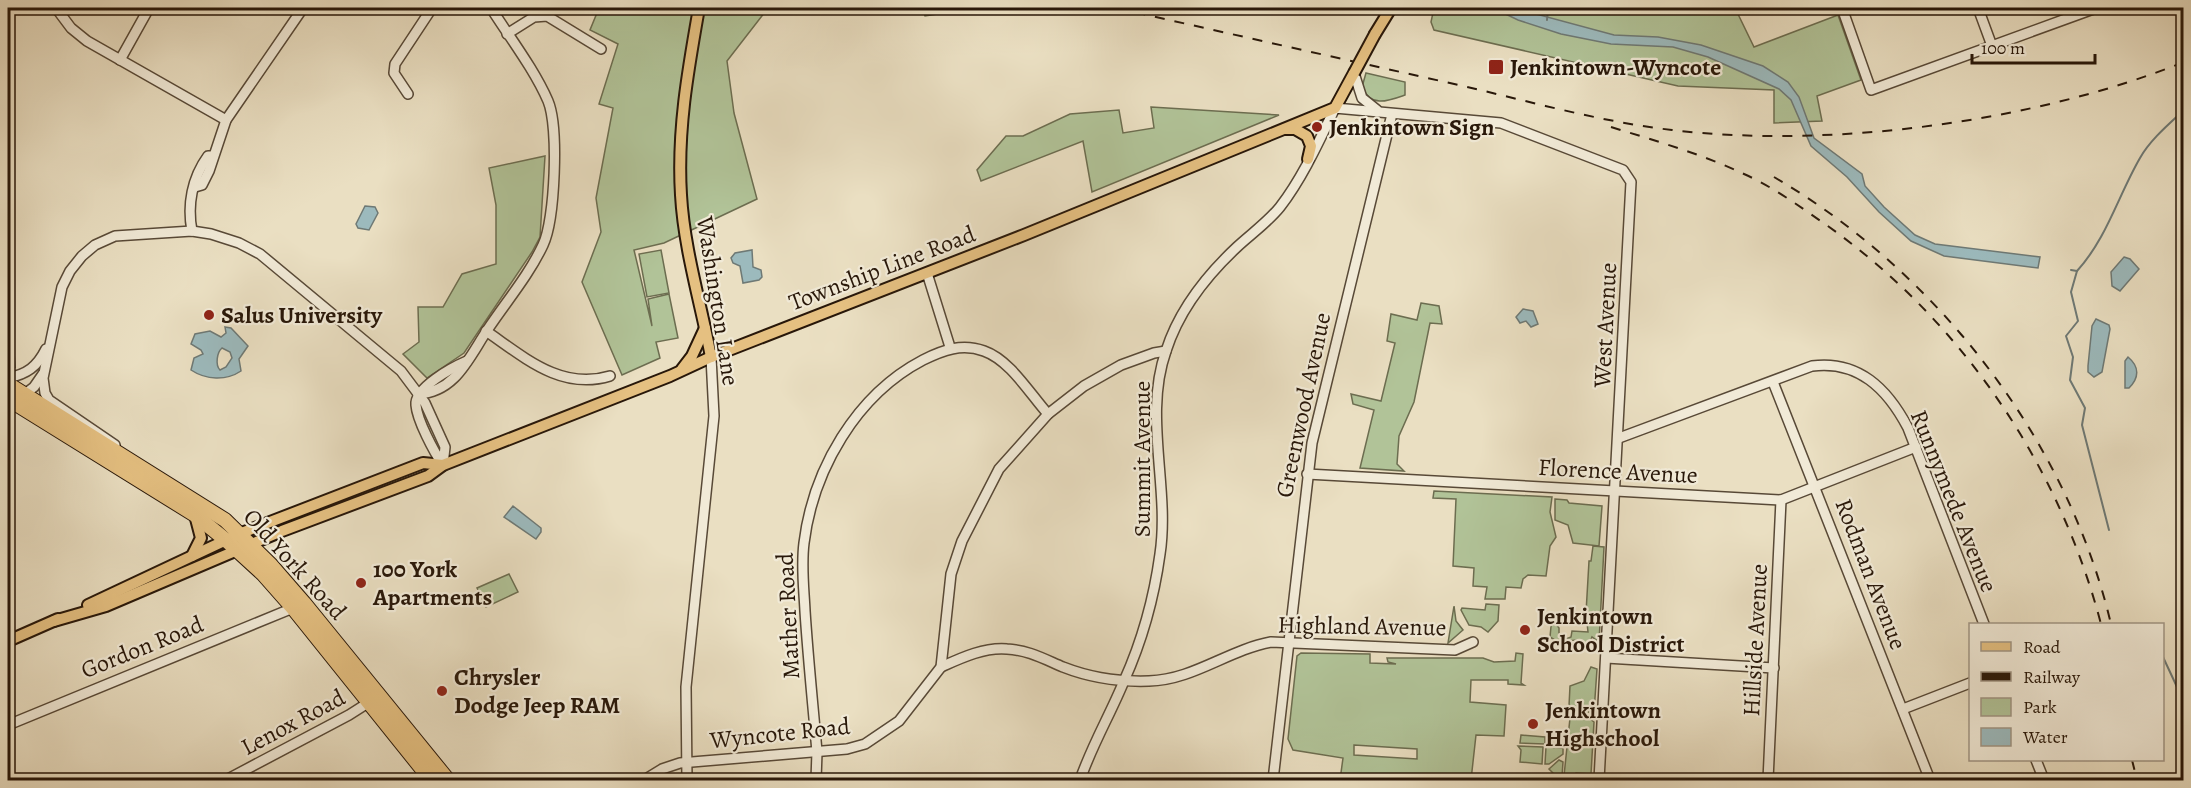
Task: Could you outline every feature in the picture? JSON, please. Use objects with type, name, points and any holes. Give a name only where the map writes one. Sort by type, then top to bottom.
[{"type":"highway","name":"Old York Road","points":[[8,384],[205,506],[373,700],[447,780]]},
{"type":"highway","name":"Old York Road","points":[[8,397],[234,542],[251,545],[304,603],[431,780]]},
{"type":"main road","name":"Washington Lane","points":[[699,8],[687,73],[680,136],[681,196],[711,357]]},
{"type":"main road","points":[[1335,108],[1391,8]]},
{"type":"main road","name":"Township Line Road","points":[[251,545],[428,476],[443,465],[1335,108]]},
{"type":"main road","points":[[1284,129],[1295,129],[1307,136],[1311,146],[1308,159]]},
{"type":"main road","points":[[680,372],[692,356],[705,328]]},
{"type":"main road","name":"Township Line Road","points":[[8,641],[192,557],[234,542],[423,463],[443,465]]},
{"type":"main road","points":[[192,557],[201,538],[195,515]]},
{"type":"main road","name":"Township Line Road","points":[[54,621],[105,606],[234,542]]},
{"type":"street","points":[[56,8],[76,33],[226,120]]},
{"type":"street","points":[[120,60],[149,8]]},
{"type":"street","points":[[192,231],[189,215],[195,187],[202,185],[209,171],[212,156],[226,120],[302,8]]},
{"type":"street","points":[[408,94],[394,73],[395,64],[432,8]]},
{"type":"street","points":[[418,394],[427,384],[467,361],[541,249],[549,225],[555,136],[553,117],[545,95],[491,8]]},
{"type":"street","points":[[1842,8],[1870,90],[2096,8]]},
{"type":"street","points":[[1978,8],[1992,46]]},
{"type":"street","points":[[507,34],[534,17],[547,16],[601,49]]},
{"type":"street","points":[[1354,73],[1362,98],[1379,112]]},
{"type":"street","name":"West Avenue","points":[[1335,108],[1501,123],[1623,170],[1631,182],[1599,780]]},
{"type":"street","name":"Summit Avenue","points":[[1080,780],[1096,737],[1125,680],[1150,607],[1161,551],[1162,493],[1157,436],[1158,393],[1166,351],[1186,308],[1206,279],[1279,208],[1335,108]]},
{"type":"street","name":"Greenwood Avenue","points":[[1273,780],[1312,443],[1392,114]]},
{"type":"street","points":[[128,457],[104,436],[50,400],[43,388],[52,336],[67,276],[76,261],[95,245],[123,235],[192,231],[228,238],[260,254],[401,371],[425,403],[445,447],[443,465]]},
{"type":"street","points":[[927,273],[950,348],[976,348],[993,355],[1006,366],[1048,414]]},
{"type":"street","points":[[486,331],[557,376],[586,380],[610,376]]},
{"type":"street","points":[[8,378],[36,366],[52,336]]},
{"type":"street","name":"Mather Road","points":[[816,780],[816,752],[802,576],[804,545],[814,496],[829,459],[861,411],[900,374],[950,348]]},
{"type":"street","points":[[941,667],[945,608],[951,574],[962,541],[999,469],[1048,414],[1084,386],[1106,373],[1154,352],[1166,351]]},
{"type":"street","name":"Washington Lane","points":[[687,780],[686,687],[714,416],[711,357]]},
{"type":"street","name":"Runnymede Avenue","points":[[1619,438],[1812,366],[1841,365],[1856,370],[1901,414],[1916,447],[1984,623]]},
{"type":"street","points":[[8,397],[25,394],[44,374]]},
{"type":"street","name":"Rodman Avenue","points":[[1773,382],[1930,780]]},
{"type":"street","name":"Florence Avenue","points":[[1307,474],[1781,500],[1916,447]]},
{"type":"street","name":"Hillside Avenue","points":[[1768,780],[1781,500]]},
{"type":"street","name":"Gordon Road","points":[[8,725],[293,608]]},
{"type":"street","name":"Highland Avenue","points":[[941,667],[987,650],[1006,648],[1032,652],[1088,675],[1125,680],[1176,678],[1250,646],[1288,642],[1455,650],[1473,642]]},
{"type":"street","points":[[1606,658],[1774,668]]},
{"type":"street","name":"Wyncote Road","points":[[644,780],[662,769],[686,762],[847,749],[882,734],[899,721],[941,667]]},
{"type":"street","points":[[1903,709],[1969,684]]},
{"type":"street","name":"Lenox Road","points":[[226,780],[326,728],[373,700]]},
{"type":"street","points":[[2037,761],[2044,780]]},
{"type":"green space","points":[[599,8],[768,8],[727,61],[734,113],[757,199],[664,243],[634,250],[652,326],[648,299],[669,294],[678,338],[656,342],[660,358],[622,375],[582,282],[601,232],[596,198],[613,108],[599,104],[618,44],[590,30]]},
{"type":"green space","points":[[922,8],[977,8],[925,16]]},
{"type":"green space","points":[[1434,8],[1735,8],[1754,47],[1838,15],[1861,80],[1817,96],[1822,121],[1774,123],[1774,90],[1678,86],[1434,30],[1431,22]]},
{"type":"green space","points":[[1366,73],[1405,82],[1405,95],[1386,101],[1370,98],[1362,87]]},
{"type":"green space","points":[[1151,107],[1279,115],[1092,192],[1083,141],[981,181],[977,170],[1006,136],[1023,136],[1070,114],[1119,110],[1123,133],[1154,128]]},
{"type":"green space","points":[[545,156],[540,237],[464,353],[427,378],[403,354],[419,342],[418,307],[443,307],[462,274],[496,264],[496,205],[489,168]]},
{"type":"green space","points":[[661,250],[669,293],[647,297],[639,254]]},
{"type":"green space","points":[[8,260],[15,367],[8,364]]},
{"type":"green space","points":[[1421,303],[1439,306],[1442,324],[1430,323],[1414,402],[1399,436],[1397,464],[1404,471],[1360,468],[1374,410],[1353,404],[1351,394],[1381,401],[1395,343],[1387,341],[1391,314],[1417,320]]},
{"type":"green space","points":[[1434,491],[1552,497],[1550,512],[1556,537],[1550,546],[1546,576],[1528,575],[1523,579],[1521,588],[1506,587],[1505,599],[1485,599],[1487,587],[1473,586],[1474,568],[1453,566],[1456,499],[1433,498]]},
{"type":"green space","points":[[1555,499],[1567,500],[1569,503],[1602,506],[1599,546],[1573,543],[1568,525],[1555,520]]},
{"type":"green space","points":[[1593,546],[1604,547],[1599,642],[1592,637],[1588,647],[1578,640],[1566,641],[1566,639],[1571,637],[1572,631],[1588,632],[1586,613],[1589,561],[1591,561]]},
{"type":"green space","points":[[509,574],[518,592],[486,607],[477,588]]},
{"type":"green space","points":[[1486,604],[1499,605],[1498,621],[1488,632],[1481,627],[1469,625],[1461,610],[1462,608],[1485,610]]},
{"type":"green space","points":[[1454,606],[1456,621],[1463,630],[1448,643]]},
{"type":"green space","points":[[1552,616],[1559,616],[1555,623],[1559,628],[1559,636],[1564,639],[1561,644],[1550,637]]},
{"type":"green space","points":[[1301,653],[1370,654],[1370,663],[1396,664],[1388,662],[1387,658],[1483,658],[1494,662],[1515,661],[1516,653],[1523,654],[1521,683],[1524,685],[1508,684],[1508,680],[1471,680],[1470,702],[1506,705],[1504,736],[1476,735],[1471,780],[1340,780],[1343,758],[1293,750],[1288,739],[1297,656]],"holes":[[[1354,745],[1417,749],[1417,759],[1354,755]]]},
{"type":"green space","points":[[1591,667],[1597,669],[1594,712],[1571,712],[1570,686],[1584,681]]},
{"type":"green space","points":[[1570,718],[1590,719],[1594,722],[1591,774],[1576,773],[1575,780],[1567,780],[1564,776]]},
{"type":"green space","points":[[1521,735],[1545,737],[1545,744],[1520,743]]},
{"type":"green space","points":[[1518,746],[1543,747],[1542,764],[1520,762],[1521,750]]},
{"type":"green space","points":[[1546,747],[1563,748],[1563,754],[1549,764],[1545,764]]},
{"type":"green space","points":[[1559,760],[1563,762],[1562,776],[1558,778],[1549,769]]},
{"type":"water","points":[[1493,8],[1514,8],[1614,35],[1658,37],[1701,45],[1763,66],[1788,82],[1799,97],[1814,138],[1862,174],[1865,186],[1915,235],[1935,244],[2040,257],[2038,268],[1944,256],[1911,241],[1879,212],[1847,177],[1811,146],[1791,100],[1779,89],[1708,57],[1673,47],[1611,44],[1561,34],[1518,20]]},
{"type":"water","points":[[365,206],[375,207],[378,213],[369,230],[358,228],[356,224]]},
{"type":"water","points":[[752,250],[753,267],[761,270],[762,277],[759,280],[743,283],[740,266],[733,263],[731,258],[735,253]]},
{"type":"water","points":[[2124,257],[2130,259],[2139,269],[2120,291],[2112,286],[2111,272]]},
{"type":"water","points":[[1523,309],[1533,311],[1538,324],[1531,327],[1526,321],[1520,323],[1516,317]]},
{"type":"water","points":[[2096,319],[2109,325],[2110,329],[2102,372],[2094,377],[2088,372],[2088,366],[2092,326]]},
{"type":"water","points":[[225,327],[231,328],[248,346],[239,359],[241,371],[223,378],[216,378],[203,376],[191,370],[194,358],[203,354],[191,344],[195,334],[210,331],[221,337],[226,333]],"holes":[[[222,348],[230,352],[232,358],[226,367],[220,370],[217,362],[220,350]]]},
{"type":"water","points":[[2128,357],[2135,365],[2137,372],[2129,388],[2125,388],[2125,361]]},
{"type":"water","points":[[513,506],[541,528],[536,539],[504,517]]},
{"type":"waterway","points":[[1547,20],[1548,8]]},
{"type":"waterway","points":[[2071,270],[2077,271],[2096,245],[2144,151],[2160,132],[2184,110]]},
{"type":"waterway","points":[[2077,271],[2071,292],[2078,321],[2066,336],[2073,357],[2070,380],[2085,408],[2082,425],[2109,530]]},
{"type":"waterway","points":[[2164,659],[2184,702]]},
{"type":"railway","points":[[1116,8],[1593,117],[1672,130],[1734,135],[1798,136],[1865,133],[1932,126],[2064,101],[2126,83],[2184,62]]},
{"type":"railway","points":[[1611,127],[1712,160],[1786,197],[1874,262],[1920,304],[1961,351],[1998,400],[2031,452],[2059,508],[2083,565],[2101,623]]},
{"type":"railway","points":[[1774,177],[1834,216],[1890,261],[1941,312],[1988,367],[2028,427],[2063,490],[2091,556],[2111,623]]},
{"type":"railway","points":[[2132,761],[2137,780]]},
{"type":"place","name":"Jenkintown-Wyncote","points":[[1496,67]]},
{"type":"place","name":"Jenkintown Sign","points":[[1317,127]]},
{"type":"place","name":"Salus University","points":[[209,315]]},
{"type":"place","name":"100 York Apartments","points":[[361,583]]},
{"type":"place","name":"Jenkintown School District","points":[[1525,630]]},
{"type":"place","name":"Chrysler Dodge Jeep RAM","points":[[442,691]]},
{"type":"place","name":"Jenkintown Highschool","points":[[1533,724]]}]
